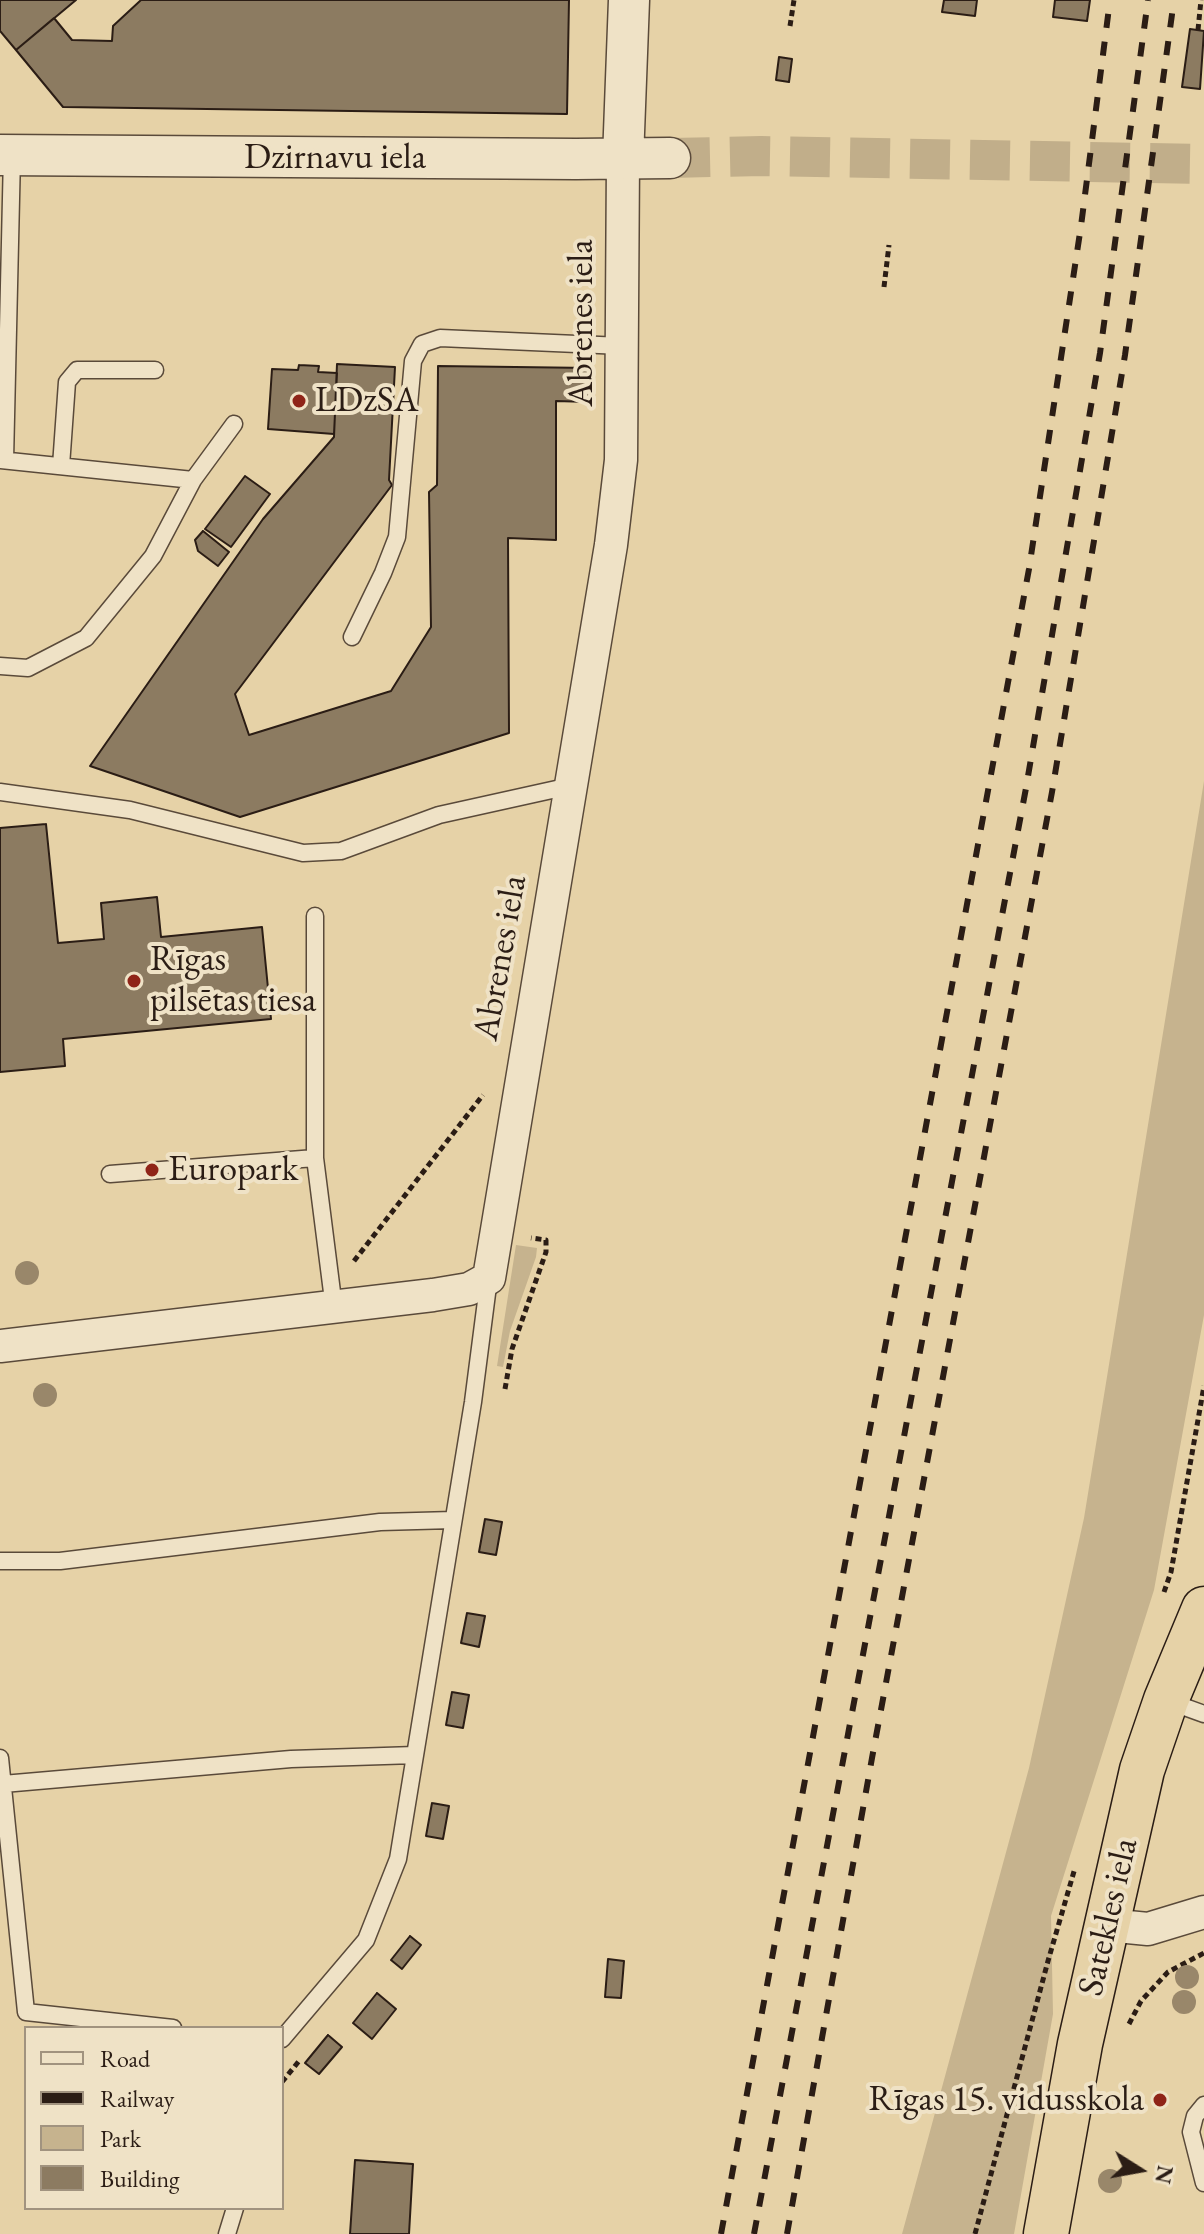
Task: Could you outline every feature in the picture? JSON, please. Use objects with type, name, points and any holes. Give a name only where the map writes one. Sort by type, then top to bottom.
[{"type":"highway","name":"Satekles iela","points":[[1046,2234],[1080,2044],[1142,1770],[1185,1707],[1204,1609]]},
{"type":"street","points":[[623,159],[629,0]]},
{"type":"street","name":"Dzirnavu iela","points":[[6,155],[670,158]]},
{"type":"street","name":"Abrenes iela","points":[[489,1278],[611,545],[620,474],[623,159]]},
{"type":"street","points":[[0,1346],[334,1308],[469,1289],[489,1278]]},
{"type":"street","points":[[1107,1925],[1148,1929],[1204,1912]]},
{"type":"lane","points":[[6,155],[3,460],[193,480]]},
{"type":"lane","points":[[352,637],[397,537],[413,361],[422,344],[440,338],[622,346]]},
{"type":"lane","points":[[61,466],[67,382],[77,370],[155,370]]},
{"type":"lane","points":[[0,666],[28,668],[86,638],[153,556],[193,480],[234,424]]},
{"type":"lane","points":[[0,792],[130,810],[303,853],[341,851],[439,815],[570,786]]},
{"type":"lane","points":[[315,916],[315,1158],[334,1308]]},
{"type":"lane","points":[[110,1174],[315,1158]]},
{"type":"lane","points":[[284,2037],[366,1940],[398,1859],[473,1402],[489,1278]]},
{"type":"lane","points":[[0,1561],[60,1561],[380,1522],[453,1520]]},
{"type":"lane","points":[[3,1784],[291,1759],[415,1755]]},
{"type":"lane","points":[[0,1758],[26,2012],[155,2026]]},
{"type":"lane","points":[[1204,2105],[1195,2116],[1191,2132],[1204,2183]]},
{"type":"lane","points":[[227,2234],[234,2210]]},
{"type":"path","points":[[790,26],[794,0]]},
{"type":"path","points":[[1198,30],[1201,0]]},
{"type":"path","points":[[884,287],[889,245]]},
{"type":"path","points":[[351,1264],[484,1094]]},
{"type":"path","points":[[1125,2033],[1141,2001],[1168,1972],[1204,1953]]},
{"type":"green space","points":[[1204,781],[1204,1315],[1154,1590],[1051,1916],[1053,2014],[1014,2234],[902,2234],[1029,1768],[1084,1518]]},
{"type":"green space","points":[[516,1245],[537,1248],[510,1331],[503,1367],[497,1366]]},
{"type":"building","points":[[0,0],[76,0],[16,50],[0,31]]},
{"type":"building","points":[[141,0],[569,0],[567,114],[63,107],[16,50],[54,18],[72,40],[112,41],[113,26]]},
{"type":"building","points":[[944,0],[977,0],[975,16],[942,12]]},
{"type":"building","points":[[1055,0],[1090,0],[1087,21],[1053,17]]},
{"type":"building","points":[[1190,29],[1204,31],[1200,89],[1182,87]]},
{"type":"building","points":[[779,57],[792,59],[789,82],[776,80]]},
{"type":"building","points":[[337,364],[395,367],[389,480],[392,485],[235,694],[249,735],[391,691],[431,627],[429,492],[437,485],[438,366],[592,368],[589,402],[556,401],[556,540],[508,538],[509,733],[240,817],[90,766],[263,519],[334,437]]},
{"type":"building","points":[[299,365],[319,366],[318,372],[337,373],[334,434],[268,429],[272,369],[298,370]]},
{"type":"building","points":[[245,476],[270,494],[231,547],[205,529]]},
{"type":"building","points":[[203,531],[229,552],[218,566],[198,551],[195,540]]},
{"type":"building","name":"Rīgas pilsētas tiesa","points":[[46,824],[58,943],[104,939],[101,903],[157,897],[161,937],[262,927],[271,1019],[63,1039],[65,1066],[0,1072],[0,828]]},
{"type":"building","points":[[485,1519],[502,1522],[496,1555],[479,1552]]},
{"type":"building","points":[[467,1613],[485,1616],[479,1647],[461,1643]]},
{"type":"building","points":[[452,1692],[469,1695],[463,1728],[446,1725]]},
{"type":"building","points":[[432,1803],[449,1806],[443,1839],[426,1836]]},
{"type":"building","points":[[410,1936],[421,1945],[402,1969],[391,1960]]},
{"type":"building","points":[[608,1959],[624,1961],[621,1998],[605,1997]]},
{"type":"building","points":[[377,1993],[396,2009],[372,2039],[353,2023]]},
{"type":"building","points":[[328,2035],[342,2047],[319,2074],[305,2063]]},
{"type":"building","points":[[355,2160],[413,2164],[409,2234],[350,2234]]},
{"type":"tunnel","points":[[670,158],[761,156],[1204,164]]},
{"type":"railway","points":[[721,2234],[1029,569],[1081,226],[1110,0]]},
{"type":"railway","points":[[754,2234],[1026,788],[1100,353],[1148,0]]},
{"type":"railway","points":[[787,2234],[872,1758],[1052,792],[1125,355],[1174,0]]},
{"type":"place","name":"LDzSA","points":[[299,401]]},
{"type":"place","name":"Rīgas pilsētas tiesa","points":[[134,981]]},
{"type":"place","name":"Europark","points":[[152,1170]]},
{"type":"place","name":"Rīgas 15. vidusskola","points":[[1160,2100]]}]
